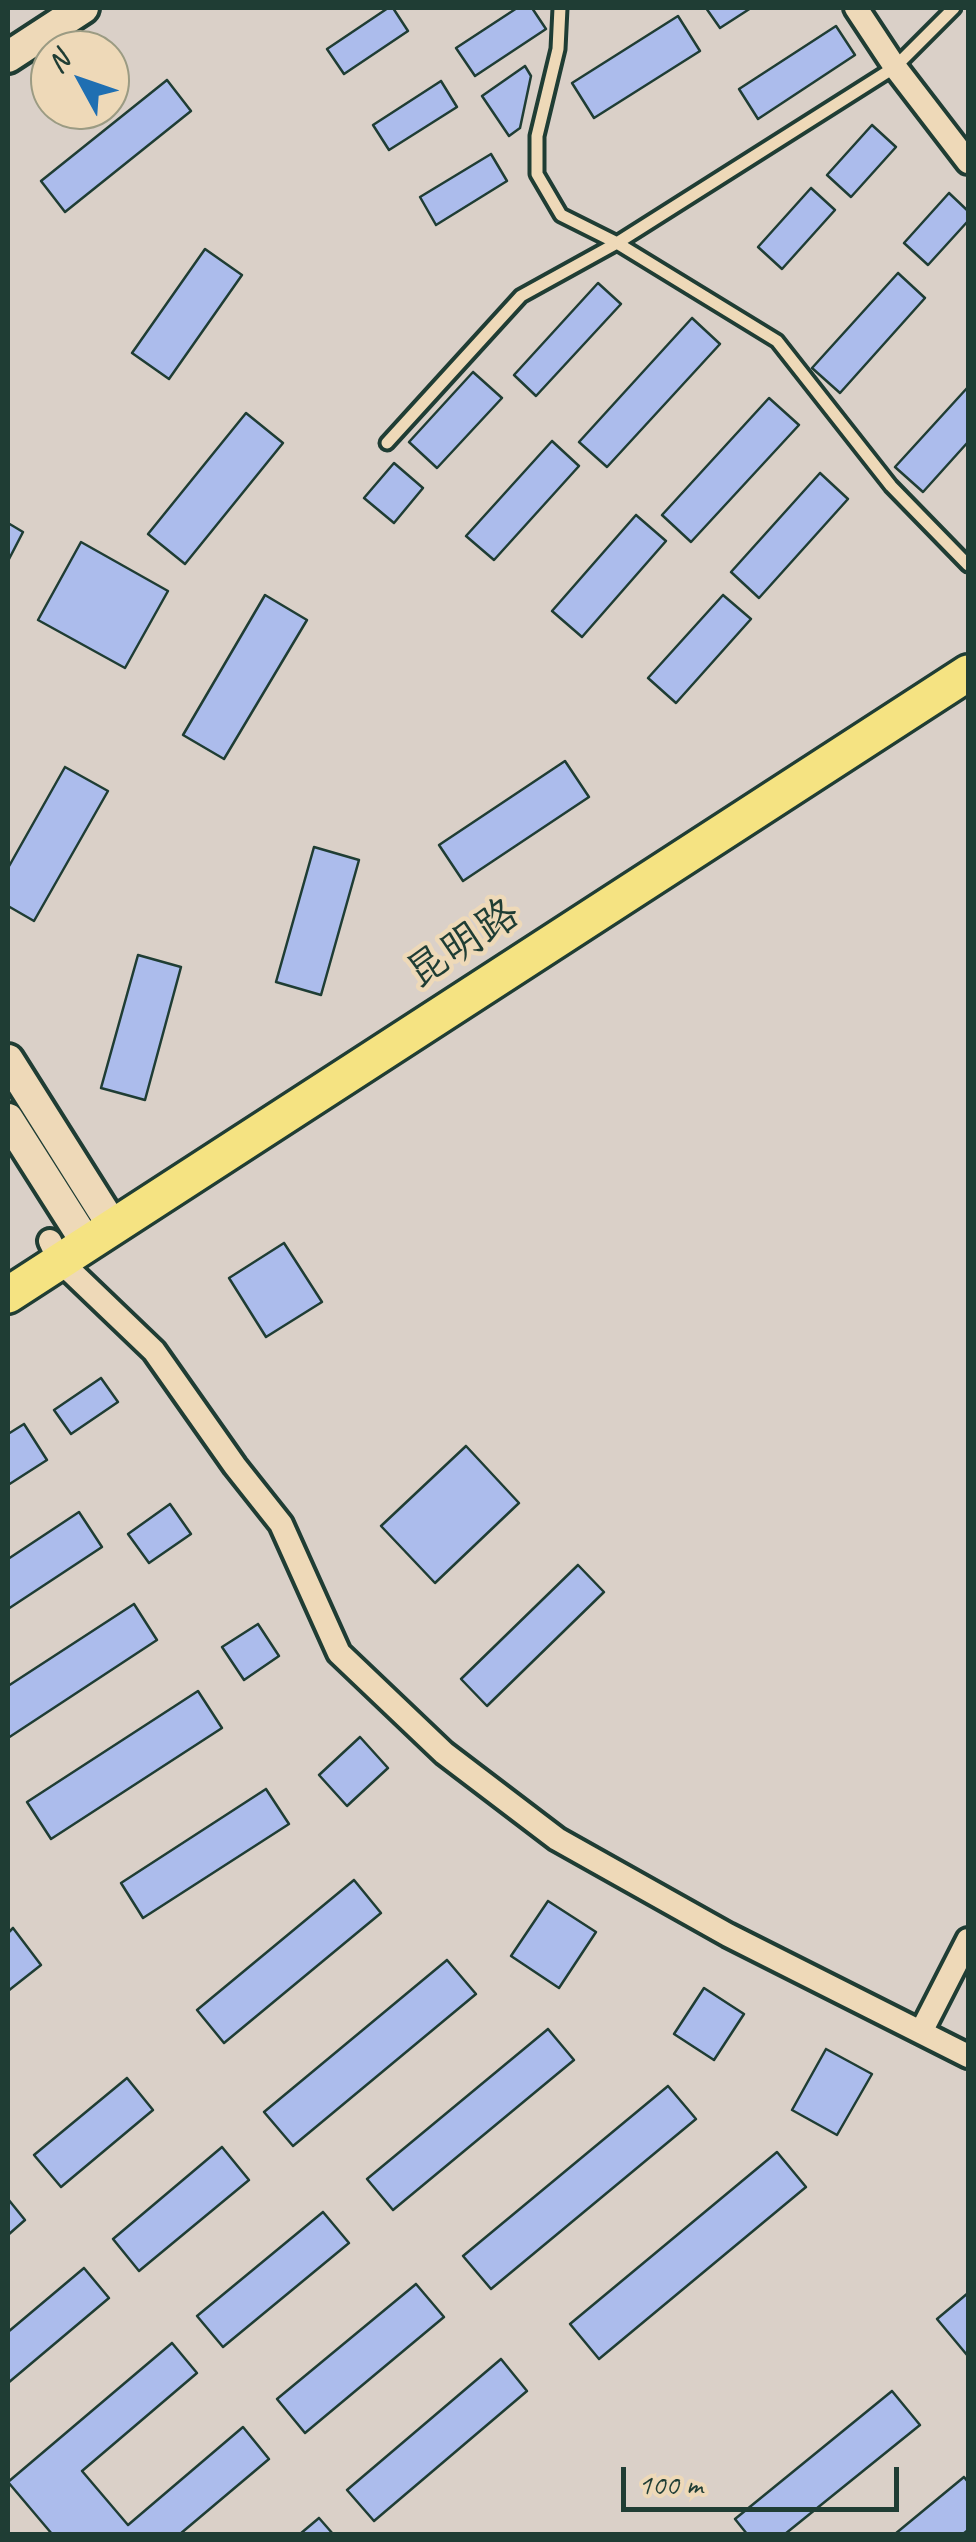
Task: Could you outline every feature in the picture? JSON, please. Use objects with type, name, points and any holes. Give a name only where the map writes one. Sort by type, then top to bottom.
[{"type":"main road","points":[[8,57],[83,8]]},
{"type":"main road","name":"昆明路","points":[[8,1295],[81,1234],[968,652]]},
{"type":"main road","name":"昆明路","points":[[8,1268],[81,1234],[968,673]]},
{"type":"main road","points":[[8,1060],[81,1234]]},
{"type":"main road","points":[[8,1118],[81,1234]]},
{"type":"street","points":[[856,8],[895,67],[968,162]]},
{"type":"street","points":[[81,1234],[154,1351],[281,1524],[339,1653],[444,1753],[557,1839],[728,1935],[968,2056]]},
{"type":"street","points":[[921,2032],[968,1940]]},
{"type":"lane","points":[[560,8],[558,49],[537,136],[537,174],[561,215],[617,242],[777,342],[890,486],[968,564]]},
{"type":"lane","points":[[387,442],[520,296],[617,242],[895,67],[954,8]]},
{"type":"building","points":[[393,8],[408,31],[344,74],[327,49]]},
{"type":"building","points":[[517,8],[532,8],[546,29],[475,76],[456,48]]},
{"type":"building","points":[[706,8],[751,8],[720,28]]},
{"type":"building","points":[[678,16],[700,51],[594,118],[572,83]]},
{"type":"building","points":[[836,26],[855,55],[758,119],[739,89]]},
{"type":"building","points":[[525,66],[531,76],[520,128],[509,136],[482,96]]},
{"type":"building","points":[[167,80],[191,111],[65,212],[41,181],[105,130],[130,130],[130,110]]},
{"type":"building","points":[[441,81],[457,107],[389,150],[373,125]]},
{"type":"building","points":[[872,125],[896,147],[851,197],[827,175]]},
{"type":"building","points":[[491,154],[507,181],[436,225],[420,197]]},
{"type":"building","points":[[811,188],[835,210],[782,269],[758,247]]},
{"type":"building","points":[[949,193],[968,211],[968,221],[928,265],[904,243]]},
{"type":"building","points":[[205,249],[242,275],[169,379],[132,353]]},
{"type":"building","points":[[898,273],[925,298],[840,393],[812,368]]},
{"type":"building","points":[[598,283],[621,304],[536,396],[514,375]]},
{"type":"building","points":[[692,318],[720,344],[607,467],[579,442]]},
{"type":"building","points":[[473,372],[502,398],[437,468],[409,442]]},
{"type":"building","points":[[968,387],[968,442],[923,492],[895,467]]},
{"type":"building","points":[[769,398],[799,425],[691,542],[662,515]]},
{"type":"building","points":[[246,413],[283,443],[185,564],[148,534]]},
{"type":"building","points":[[552,441],[579,466],[494,560],[466,536]]},
{"type":"building","points":[[394,463],[423,488],[394,523],[364,498]]},
{"type":"building","points":[[820,473],[848,499],[759,598],[731,572]]},
{"type":"building","points":[[636,515],[666,541],[582,637],[552,611]]},
{"type":"building","points":[[8,523],[23,532],[8,561]]},
{"type":"building","points":[[81,542],[168,591],[125,668],[38,620]]},
{"type":"building","points":[[265,595],[307,620],[224,759],[183,735]]},
{"type":"building","points":[[723,595],[751,619],[676,703],[648,678]]},
{"type":"building","points":[[565,761],[589,797],[463,881],[439,845]]},
{"type":"building","points":[[65,767],[108,791],[34,921],[8,906],[8,868]]},
{"type":"building","points":[[314,847],[359,860],[321,995],[276,982]]},
{"type":"building","points":[[138,955],[181,967],[145,1100],[101,1088]]},
{"type":"building","points":[[284,1243],[322,1302],[266,1337],[229,1278]]},
{"type":"building","points":[[101,1378],[118,1402],[71,1434],[54,1410]]},
{"type":"building","points":[[24,1424],[47,1460],[8,1485],[8,1434]]},
{"type":"building","points":[[466,1446],[519,1503],[435,1583],[381,1526]]},
{"type":"building","points":[[170,1504],[191,1534],[149,1563],[128,1534]]},
{"type":"building","points":[[79,1512],[102,1547],[8,1609],[8,1559]]},
{"type":"building","points":[[578,1565],[604,1592],[487,1706],[461,1679]]},
{"type":"building","points":[[134,1604],[157,1640],[8,1738],[8,1686]]},
{"type":"building","points":[[258,1624],[279,1656],[244,1680],[222,1647]]},
{"type":"building","points":[[198,1691],[222,1728],[51,1839],[27,1802]]},
{"type":"building","points":[[360,1737],[388,1768],[347,1806],[319,1775]]},
{"type":"building","points":[[266,1789],[289,1824],[143,1918],[121,1883]]},
{"type":"building","points":[[354,1880],[381,1913],[224,2043],[197,2010]]},
{"type":"building","points":[[548,1901],[596,1932],[559,1988],[511,1956]]},
{"type":"building","points":[[13,1928],[41,1965],[8,1991],[8,1933]]},
{"type":"building","points":[[447,1960],[476,1994],[293,2146],[264,2112]]},
{"type":"building","points":[[704,1988],[744,2014],[714,2060],[674,2034]]},
{"type":"building","points":[[548,2029],[574,2060],[393,2210],[367,2179]]},
{"type":"building","points":[[826,2049],[872,2074],[837,2135],[792,2110]]},
{"type":"building","points":[[127,2078],[153,2110],[61,2187],[34,2155]]},
{"type":"building","points":[[668,2086],[696,2119],[491,2289],[463,2256]]},
{"type":"building","points":[[222,2147],[249,2180],[139,2271],[113,2239]]},
{"type":"building","points":[[777,2152],[806,2187],[599,2359],[570,2324]]},
{"type":"building","points":[[8,2199],[25,2220],[8,2235]]},
{"type":"building","points":[[323,2212],[349,2243],[223,2347],[197,2316]]},
{"type":"building","points":[[84,2268],[109,2298],[8,2383],[8,2332]]},
{"type":"building","points":[[416,2284],[444,2317],[305,2433],[277,2399]]},
{"type":"building","points":[[968,2293],[968,2354],[967,2355],[937,2319]]},
{"type":"building","points":[[172,2343],[197,2373],[82,2471],[128,2525],[243,2427],[269,2459],[180,2534],[52,2534],[8,2482]]},
{"type":"building","points":[[501,2359],[527,2391],[374,2521],[347,2490]]},
{"type":"building","points":[[892,2391],[920,2425],[785,2534],[747,2534],[735,2519]]},
{"type":"building","points":[[964,2477],[968,2482],[968,2530],[963,2534],[895,2534]]},
{"type":"building","points":[[319,2518],[333,2534],[300,2534]]}]
